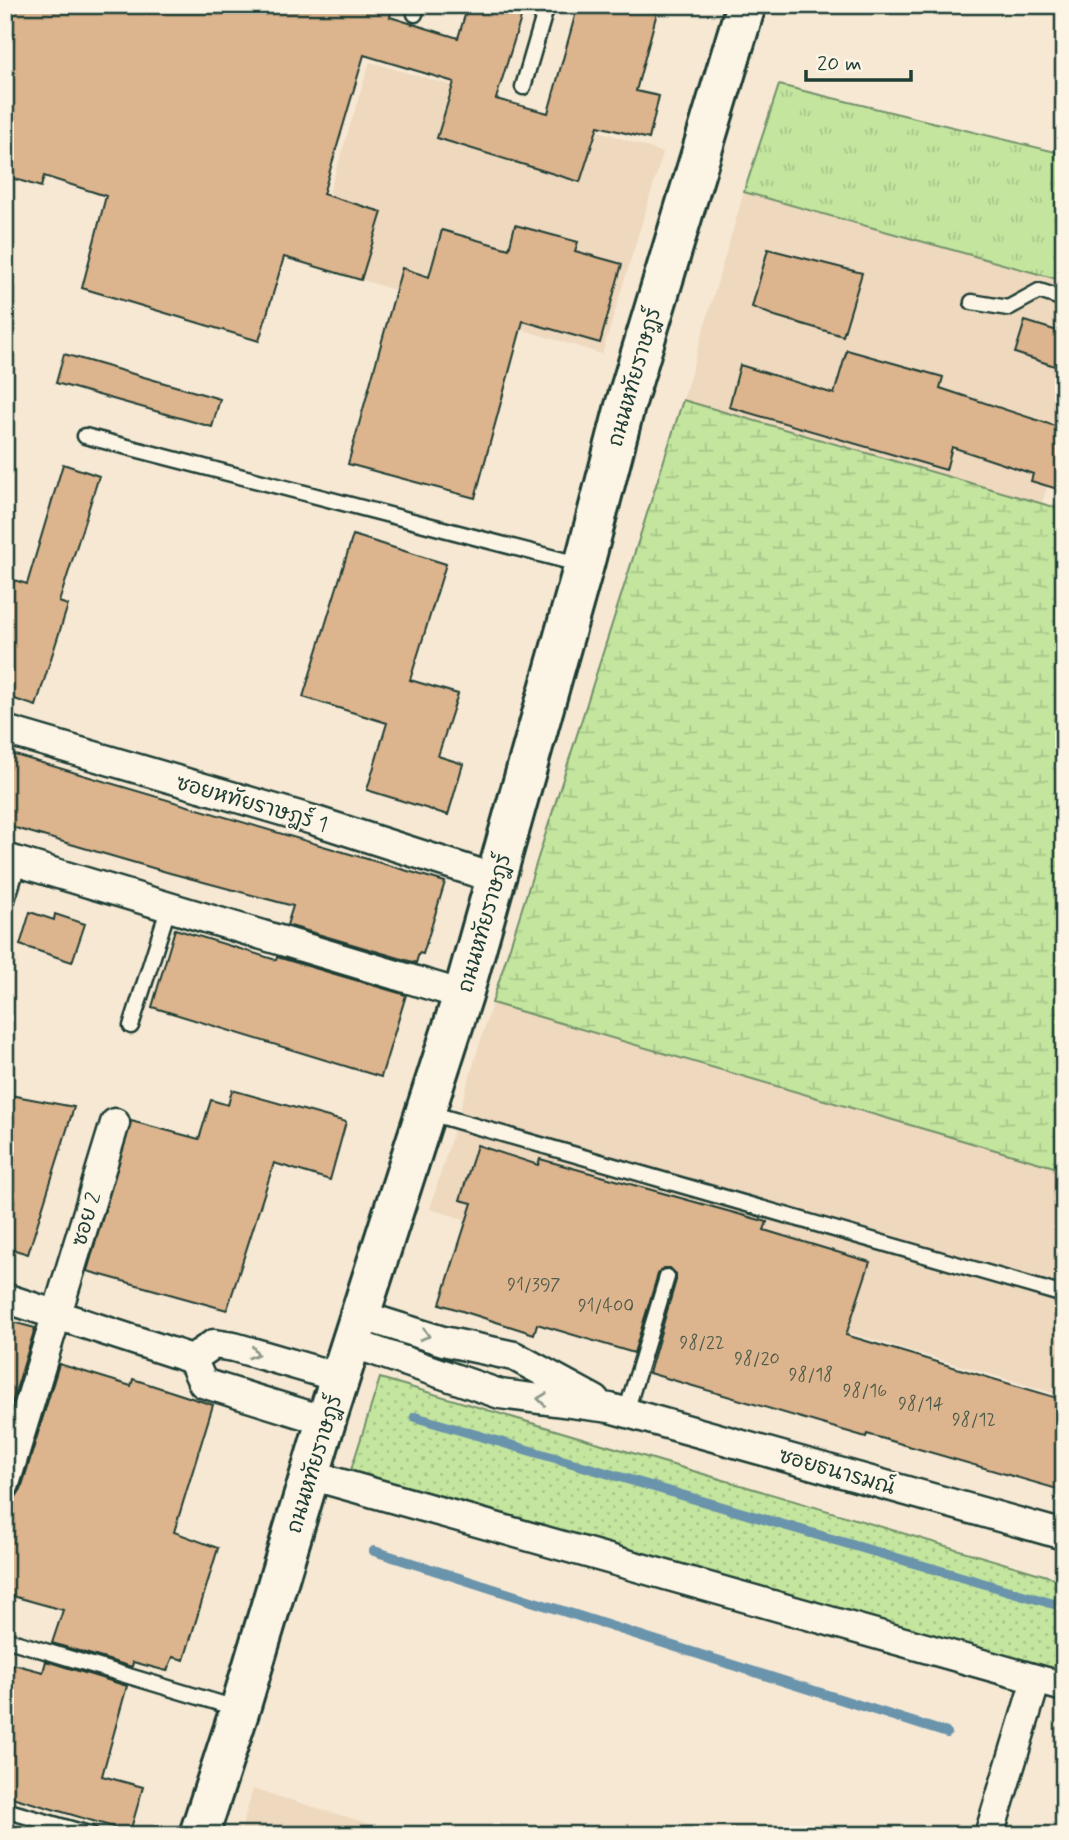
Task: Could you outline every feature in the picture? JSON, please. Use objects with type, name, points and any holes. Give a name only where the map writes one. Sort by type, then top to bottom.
[{"type":"main road","name":"ถนนหทัยราษฎร์","points":[[199,1835],[240,1709],[326,1421],[463,995],[584,565],[625,406],[746,5]]},
{"type":"street","name":"ซอยหทัยราษฎร์ 1","points":[[5,730],[313,820],[497,879]]},
{"type":"street","points":[[12,860],[168,909],[463,995]]},
{"type":"street","name":"ซอย 2","points":[[5,1484],[115,1123]]},
{"type":"street","points":[[5,1298],[192,1359],[203,1383],[326,1421]]},
{"type":"street","name":"ซอยธนารมณ์","points":[[351,1345],[443,1341],[514,1356],[618,1410]]},
{"type":"street","points":[[192,1359],[214,1344],[234,1347],[351,1345]]},
{"type":"street","name":"ซอยธนารมณ์","points":[[351,1345],[500,1394],[618,1410],[1064,1535]]},
{"type":"street","points":[[310,1475],[1064,1687]]},
{"type":"street","points":[[989,1835],[1036,1679]]},
{"type":"lane","points":[[523,87],[547,5]]},
{"type":"lane","points":[[972,302],[1009,308],[1039,291],[1064,299]]},
{"type":"lane","points":[[85,436],[584,565]]},
{"type":"lane","points":[[5,906],[12,860]]},
{"type":"lane","points":[[131,1026],[168,909]]},
{"type":"lane","points":[[425,1112],[1064,1295]]},
{"type":"lane","points":[[618,1410],[667,1277]]},
{"type":"lane","points":[[5,1639],[240,1709]]},
{"type":"lane","points":[[5,1810],[92,1835]]},
{"type":"shaded area","points":[[370,62],[548,113],[663,153],[602,354],[307,263]]},
{"type":"shaded area","points":[[744,192],[1064,281],[1064,437],[1041,505],[683,400]]},
{"type":"shaded area","points":[[492,1003],[1064,1170],[1064,1396],[430,1209]]},
{"type":"shaded area","points":[[253,1789],[407,1835],[240,1835]]},
{"type":"green space","points":[[779,85],[1064,154],[1064,281],[744,192]]},
{"type":"green space","points":[[683,400],[1064,510],[1064,1170],[492,1003]]},
{"type":"green space","points":[[380,1378],[1064,1581],[1064,1685],[350,1473]]},
{"type":"building","points":[[5,5],[393,5],[390,17],[458,38],[468,5],[525,5],[496,99],[548,113],[578,5],[659,5],[636,91],[659,96],[649,139],[598,126],[580,182],[437,138],[454,82],[364,55],[323,194],[382,212],[361,280],[284,257],[259,341],[82,288],[106,196],[44,176],[41,187],[5,176]]},
{"type":"building","points":[[515,225],[578,242],[575,251],[622,264],[600,343],[523,321],[475,498],[348,464],[402,268],[429,277],[442,230],[509,249]]},
{"type":"building","points":[[768,249],[862,273],[843,336],[752,307]]},
{"type":"building","points":[[1025,321],[1064,333],[1064,369],[1015,353]]},
{"type":"building","points":[[847,350],[943,377],[940,388],[1064,429],[1064,491],[1031,481],[1033,474],[952,447],[946,470],[729,407],[740,365],[834,394]]},
{"type":"building","points":[[64,354],[220,399],[212,427],[56,383]]},
{"type":"building","points":[[63,464],[99,476],[59,602],[68,605],[36,706],[5,696],[5,610],[14,580],[27,584]]},
{"type":"building","points":[[353,535],[446,564],[410,680],[458,694],[438,756],[463,764],[448,815],[367,790],[387,723],[303,697]]},
{"type":"building","points":[[5,752],[445,882],[423,954],[419,953],[416,963],[287,925],[293,906],[5,825]]},
{"type":"building","points":[[30,912],[54,920],[55,914],[85,924],[72,962],[20,945]]},
{"type":"building","points":[[175,929],[406,995],[381,1077],[152,1007]]},
{"type":"building","points":[[232,1090],[346,1122],[330,1180],[274,1163],[227,1310],[87,1271],[131,1121],[199,1139],[211,1100],[228,1105]]},
{"type":"building","points":[[5,1094],[74,1107],[28,1254],[5,1247]]},
{"type":"building","points":[[477,1145],[538,1165],[540,1159],[767,1222],[764,1230],[870,1262],[846,1335],[1064,1400],[1064,1491],[867,1434],[866,1437],[649,1373],[676,1280],[676,1274],[670,1268],[664,1268],[658,1274],[634,1353],[537,1324],[534,1334],[440,1304],[472,1203],[460,1200]]},
{"type":"building","points":[[5,1320],[35,1328],[5,1426]]},
{"type":"building","points":[[59,1364],[131,1386],[133,1379],[213,1405],[174,1532],[218,1548],[184,1660],[173,1657],[167,1671],[133,1662],[132,1667],[52,1643],[63,1610],[5,1594],[5,1500],[16,1497],[21,1489]]},
{"type":"building","points":[[46,1661],[127,1686],[102,1776],[143,1787],[130,1832],[5,1795],[5,1691],[13,1664],[43,1672]]},
{"type":"waterway","points":[[415,1417],[1064,1607]]},
{"type":"waterway","points":[[374,1551],[947,1733]]}]
